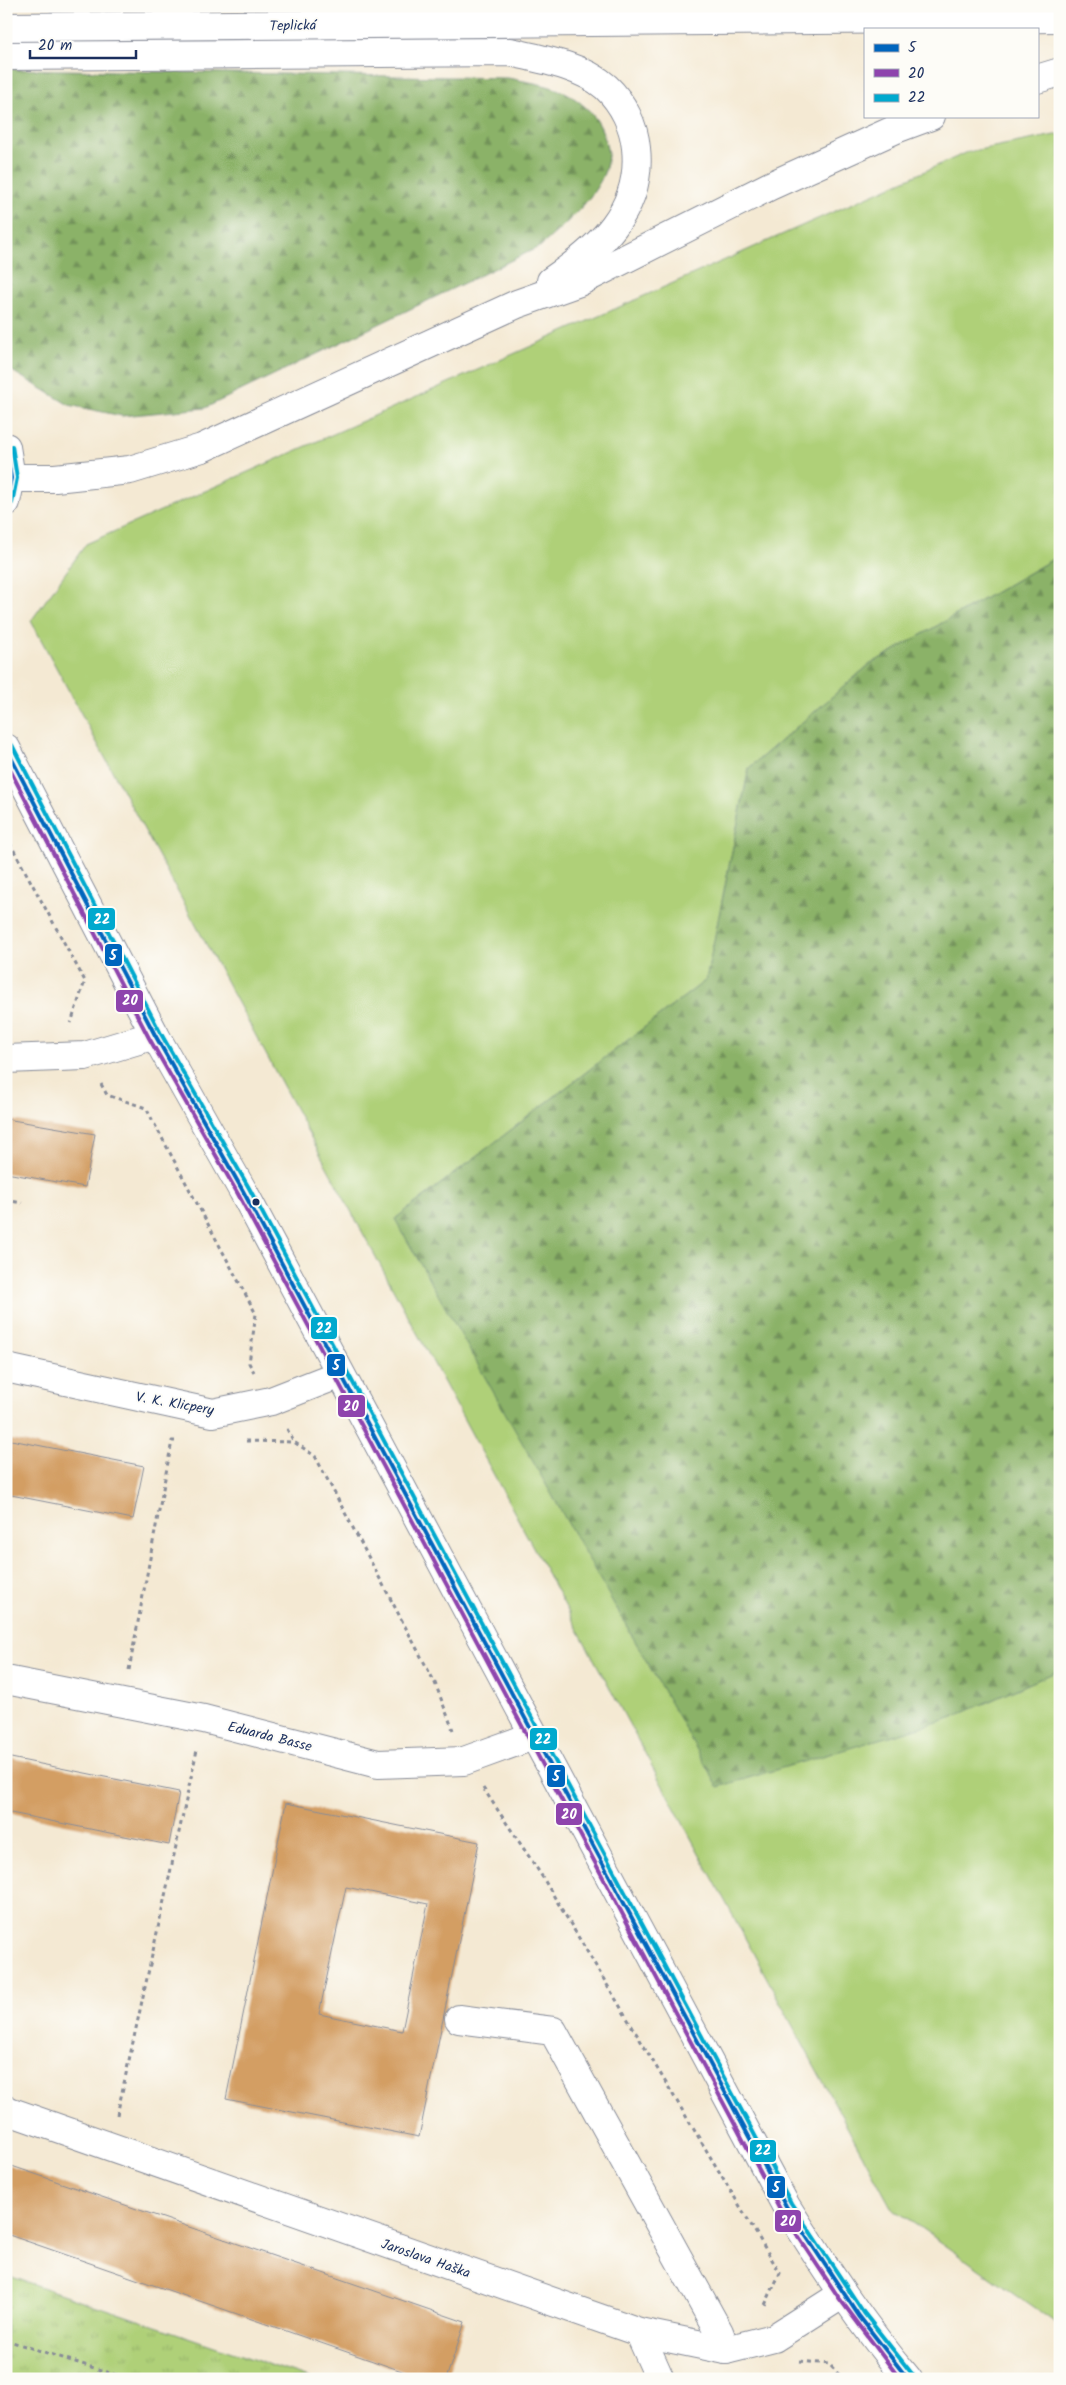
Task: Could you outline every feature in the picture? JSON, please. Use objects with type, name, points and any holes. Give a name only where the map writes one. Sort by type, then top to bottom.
[{"type":"main road","name":"Teplická","points":[[6,27],[1060,18]]},
{"type":"main road","points":[[6,56],[510,52],[554,61],[588,76],[606,87],[627,114],[635,138],[638,163],[633,193],[620,219],[598,245],[570,268],[517,304]]},
{"type":"main road","points":[[1038,79],[1060,72]]},
{"type":"main road","points":[[6,447],[8,490],[55,478],[130,470],[202,448],[517,304],[579,282],[770,186],[896,129],[926,118]]},
{"type":"main road","points":[[6,748],[154,1036],[247,1199],[786,2206],[843,2294],[878,2343],[908,2379]]},
{"type":"main road","points":[[9,1054],[85,1056],[154,1036]]},
{"type":"main road","name":"V. K. Klicpery","points":[[6,1368],[213,1413],[271,1401],[340,1374]]},
{"type":"main road","name":"Eduarda Basse","points":[[6,1680],[204,1719],[378,1764],[464,1761],[533,1736]]},
{"type":"main road","points":[[459,2019],[553,2031],[719,2332],[726,2350]]},
{"type":"main road","name":"Jaroslava Haška","points":[[6,2110],[639,2332],[726,2350],[774,2338],[843,2294]]},
{"type":"main road","points":[[639,2332],[660,2379]]},
{"type":"path","points":[[6,836],[85,981],[70,1025],[85,1056],[107,1095],[146,1108],[256,1314],[249,1363],[294,1442],[315,1456],[435,1683],[464,1761],[540,1873],[780,2273],[761,2314]]},
{"type":"path","points":[[6,1200],[22,1204]]},
{"type":"path","points":[[123,1703],[172,1440]]},
{"type":"path","points":[[110,2147],[204,1719]]},
{"type":"path","points":[[6,2340],[130,2379]]},
{"type":"green space","points":[[6,69],[508,78],[564,92],[588,110],[597,121],[603,133],[608,155],[606,168],[593,193],[583,205],[541,246],[205,408],[122,416],[69,405],[12,371],[6,364]]},
{"type":"green space","points":[[1060,134],[1060,555],[869,665],[749,768],[706,980],[395,1219],[951,1718],[1060,1670],[1060,2326],[891,2207],[31,621],[86,544],[968,152]]},
{"type":"green space","points":[[1060,555],[1060,1670],[951,1718],[718,1787],[395,1219],[706,980],[749,768],[869,665]]},
{"type":"green space","points":[[6,2275],[311,2379],[6,2379]]},
{"type":"building","points":[[6,1119],[95,1134],[85,1187],[6,1173]]},
{"type":"building","points":[[6,1439],[144,1466],[133,1519],[6,1494]]},
{"type":"building","points":[[6,1757],[179,1792],[169,1845],[6,1812]]},
{"type":"building","points":[[286,1803],[479,1842],[419,2137],[226,2099]],"holes":[[[346,1887],[428,1904],[402,2031],[319,2014]]]},
{"type":"building","points":[[6,2164],[465,2322],[446,2379],[425,2379],[6,2234]]},
{"type":"transit line","name":"22","points":[[12,446],[17,478],[12,503]]},
{"type":"transit line","name":"5","points":[[6,449],[11,478],[6,501]]},
{"type":"transit line","name":"22","points":[[12,745],[160,1032],[249,1188],[791,2203],[864,2313],[913,2375]]},
{"type":"transit line","name":"5","points":[[6,748],[155,1035],[243,1191],[786,2206],[859,2316],[908,2379]]},
{"type":"transit line","name":"20","points":[[6,762],[149,1038],[238,1194],[780,2209],[839,2298],[900,2379]]}]
